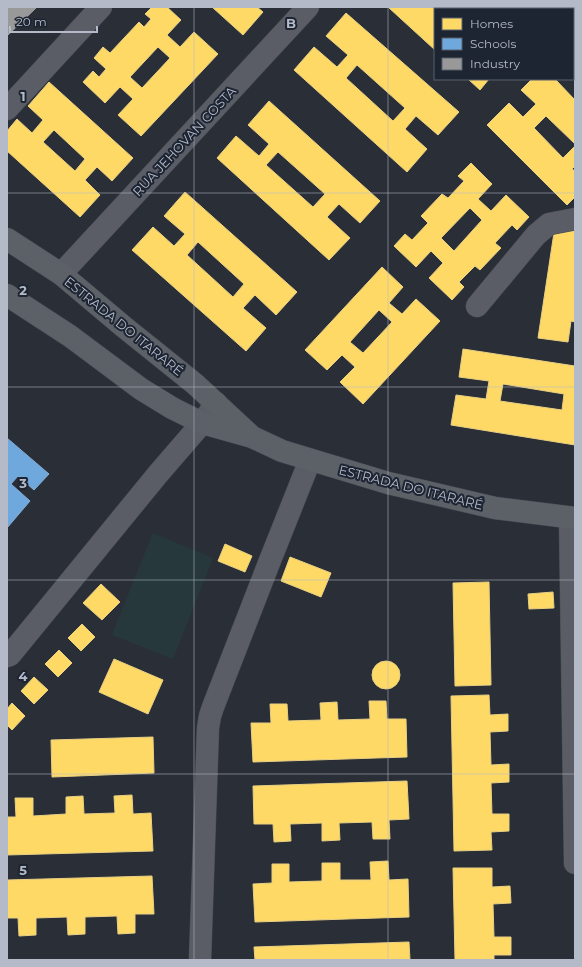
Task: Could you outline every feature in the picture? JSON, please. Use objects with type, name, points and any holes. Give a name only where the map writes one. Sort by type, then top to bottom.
[{"type":"main road","name":"ESTRADA DO ITARARÉ","points":[[7,239],[61,274],[195,384],[252,437]]},
{"type":"main road","name":"ESTRADA DO ITARARÉ","points":[[7,295],[70,336],[141,389],[172,408],[202,423],[252,437],[282,451],[388,483],[495,508],[573,518]]},
{"type":"street","points":[[7,109],[101,7]]},
{"type":"street","name":"RUA JEHOVAN COSTA","points":[[61,274],[308,7]]},
{"type":"street","points":[[477,306],[536,235],[549,224],[575,219]]},
{"type":"street","points":[[7,656],[10,655],[158,474],[202,423],[216,403]]},
{"type":"street","points":[[200,960],[208,728],[210,716],[310,460]]},
{"type":"street","points":[[573,518],[575,863]]},
{"type":"shaded area","points":[[153,533],[213,558],[173,659],[112,635]]},
{"type":"building: Homes","points":[[152,7],[167,7],[181,20],[167,35],[180,47],[194,32],[218,54],[141,136],[118,115],[133,99],[120,87],[105,103],[83,82],[93,71],[99,77],[106,69],[94,58],[103,47],[110,53],[139,22],[144,27],[151,19],[145,14]],"holes":[[[158,47],[170,58],[142,88],[130,77]]]},
{"type":"building: Homes","points":[[212,7],[257,7],[263,12],[243,35]]},
{"type":"building: Homes","points":[[388,7],[434,8],[434,49]]},
{"type":"building: Homes","points":[[459,7],[506,8],[460,8]]},
{"type":"building: Homes","points":[[346,13],[459,112],[438,135],[416,116],[405,129],[427,149],[407,172],[294,70],[314,47],[337,67],[348,55],[326,36]],"holes":[[[357,65],[405,108],[393,121],[346,78]]]},
{"type":"building: Homes","points":[[469,80],[488,80],[480,90]]},
{"type":"building: Homes","points":[[531,80],[556,80],[575,100],[575,144],[546,116],[534,128],[563,158],[575,146],[575,166],[572,169],[575,171],[575,197],[567,205],[487,125],[509,103],[523,117],[536,104],[521,90]]},
{"type":"building: Homes","points":[[49,82],[133,158],[112,181],[97,167],[85,180],[100,195],[80,217],[7,151],[7,131],[17,119],[32,133],[43,120],[28,106]],"holes":[[[54,130],[85,159],[75,171],[43,142]]]},
{"type":"building: Homes","points":[[269,101],[380,201],[360,223],[339,204],[327,217],[350,238],[329,260],[217,158],[236,136],[259,156],[269,144],[248,125]],"holes":[[[278,152],[325,194],[313,207],[266,165]]]},
{"type":"building: Homes","points":[[471,163],[492,184],[478,199],[491,211],[506,195],[529,217],[517,230],[512,225],[495,243],[501,248],[480,270],[475,266],[459,282],[464,287],[452,300],[429,278],[443,263],[431,251],[416,267],[394,246],[405,234],[412,240],[428,223],[421,216],[442,194],[448,198],[464,181],[458,176]],"holes":[[[470,208],[482,220],[454,251],[441,238]]]},
{"type":"building: Homes","points":[[185,192],[297,292],[276,315],[255,295],[243,308],[266,328],[246,351],[132,250],[153,227],[174,246],[185,234],[164,216]],"holes":[[[198,242],[244,284],[233,297],[187,255]]]},
{"type":"building: Homes","points":[[555,226],[575,229],[575,322],[571,321],[568,342],[538,338]]},
{"type":"building: Homes","points":[[382,267],[403,287],[389,303],[402,314],[416,299],[440,321],[363,404],[340,382],[355,367],[342,355],[327,370],[305,350]],"holes":[[[379,310],[392,322],[363,353],[350,342]]]},
{"type":"building: Homes","points":[[463,349],[575,366],[575,445],[451,425],[456,395],[486,399],[489,381],[459,377]],"holes":[[[503,384],[564,394],[562,410],[500,401]]]},
{"type":"building: Homes","points":[[225,544],[252,556],[245,572],[218,561]]},
{"type":"building: Homes","points":[[290,557],[331,573],[321,597],[281,581]]},
{"type":"building: Homes","points":[[489,582],[491,685],[455,686],[453,583]]},
{"type":"building: Homes","points":[[101,584],[120,602],[102,620],[83,603]]},
{"type":"building: Homes","points":[[553,592],[554,608],[529,609],[528,594]]},
{"type":"building: Homes","points":[[82,624],[95,637],[81,651],[68,638]]},
{"type":"building: Homes","points":[[59,650],[72,663],[58,677],[45,664]]},
{"type":"building: Homes","points":[[114,659],[163,680],[148,714],[99,692]]},
{"type":"building: Homes","points":[[386,661],[392,662],[396,665],[399,669],[399,681],[396,685],[392,688],[386,689],[380,688],[376,685],[373,681],[372,675],[373,669],[376,665],[380,662]]},
{"type":"building: Homes","points":[[34,677],[48,690],[34,704],[21,691]]},
{"type":"building: Homes","points":[[489,695],[490,715],[508,714],[508,731],[490,732],[491,765],[509,764],[509,782],[491,783],[492,814],[509,814],[509,831],[491,832],[492,850],[454,851],[451,696]]},
{"type":"building: Homes","points":[[369,701],[386,701],[387,719],[406,719],[407,757],[253,762],[251,723],[271,723],[270,704],[287,704],[288,721],[321,720],[320,703],[337,702],[338,720],[370,719]]},
{"type":"building: Homes","points":[[12,703],[25,716],[12,730],[7,725],[7,709]]},
{"type":"building: Homes","points":[[153,737],[154,773],[52,777],[51,740]]},
{"type":"building: Homes","points":[[407,781],[409,819],[389,820],[390,839],[373,839],[372,822],[339,823],[340,840],[322,841],[322,823],[290,824],[291,841],[274,842],[273,824],[254,824],[253,786]]},
{"type":"building: Homes","points":[[132,795],[133,814],[151,813],[153,851],[7,855],[7,817],[16,817],[15,798],[33,798],[33,816],[66,814],[66,797],[83,796],[84,814],[115,813],[114,796]]},
{"type":"building: Homes","points":[[388,861],[389,880],[408,879],[409,917],[255,922],[253,884],[272,883],[272,864],[289,864],[289,882],[322,881],[322,863],[340,863],[340,880],[371,880],[370,862]]},
{"type":"building: Homes","points":[[453,868],[492,868],[492,887],[510,886],[511,903],[493,904],[494,937],[511,937],[511,955],[494,955],[494,960],[455,960]]},
{"type":"building: Homes","points":[[152,876],[154,914],[135,914],[135,933],[118,934],[117,916],[85,917],[85,934],[68,935],[67,917],[36,918],[36,935],[19,936],[18,918],[7,918],[7,880]]},
{"type":"building: Homes","points":[[409,942],[410,960],[255,960],[254,947]]},
{"type":"building: Schools","points":[[7,438],[49,474],[34,490],[18,476],[11,484],[30,501],[7,528],[7,470],[9,467],[7,464]]},
{"type":"building: Industry","points":[[7,7],[37,7],[7,36]]}]
